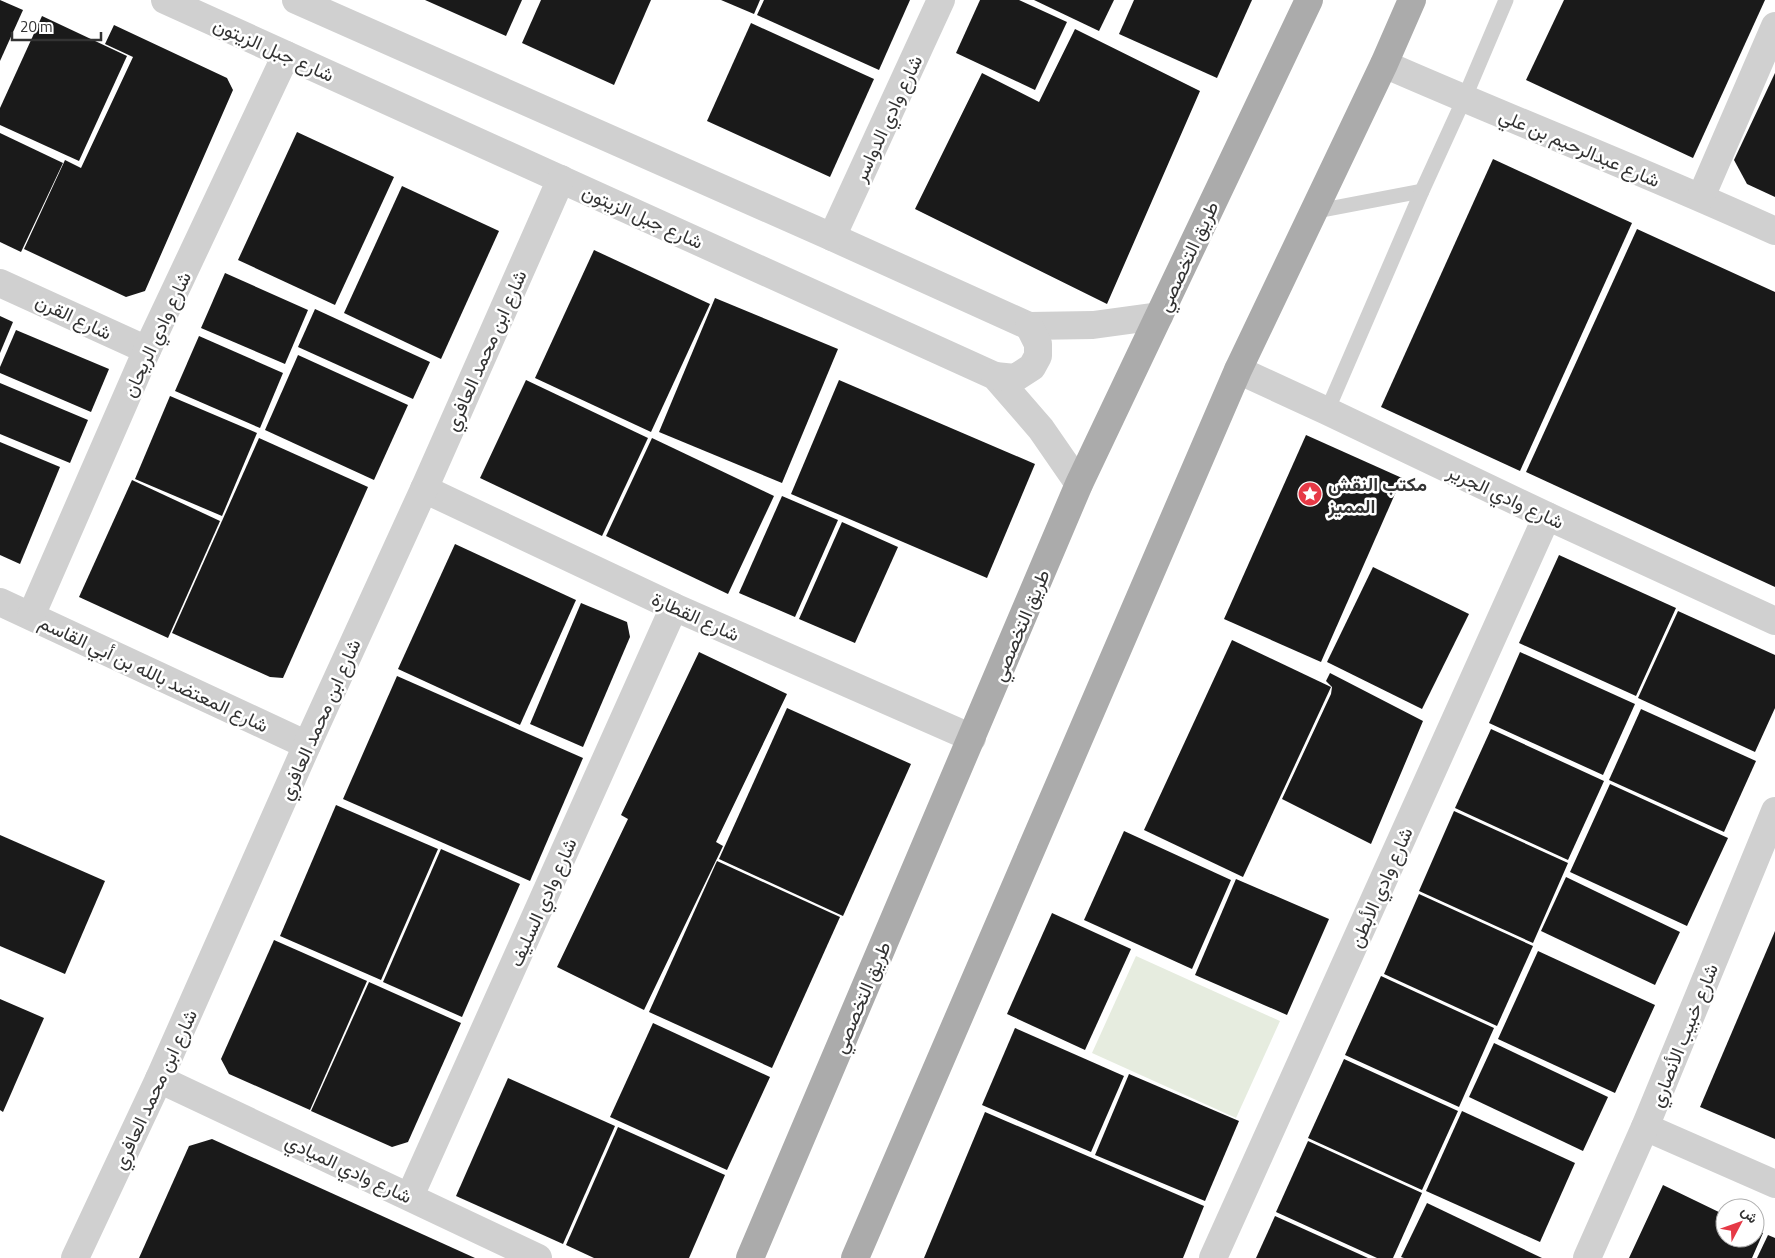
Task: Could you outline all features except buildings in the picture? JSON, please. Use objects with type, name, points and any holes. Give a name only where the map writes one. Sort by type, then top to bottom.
[{"type":"main road","name":"طريق التخصصي","points":[[750,1258],[1079,484],[1309,0]]},
{"type":"main road","points":[[855,1258],[1238,370],[1384,64],[1412,0]]},
{"type":"street","name":"شارع جبل الزيتون","points":[[165,0],[995,376],[1041,429],[1079,484]]},
{"type":"street","points":[[296,0],[1029,326],[1094,325],[1159,316]]},
{"type":"street","name":"شارع وادي الدواسر","points":[[832,237],[941,0]]},
{"type":"street","points":[[1701,197],[1775,26]]},
{"type":"street","name":"شارع وادي الريحان","points":[[31,616],[148,350],[286,55]]},
{"type":"street","name":"شارع عبدالرحيم بن علي","points":[[1384,64],[1701,197],[1775,231]]},
{"type":"street","name":"شارع ابن محمد العافري","points":[[75,1258],[159,1079],[307,745],[424,489],[560,179]]},
{"type":"street","name":"شارع القرن","points":[[0,283],[148,350]]},
{"type":"street","points":[[995,376],[1015,378],[1032,368],[1038,356],[1038,344],[1029,326]]},
{"type":"street","name":"شارع وادي الجرير","points":[[1238,370],[1775,621]]},
{"type":"street","name":"شارع القطارة","points":[[424,489],[674,607],[972,738]]},
{"type":"street","name":"شارع وادي الأبطن","points":[[1213,1258],[1548,516]]},
{"type":"street","name":"شارع المعتضد بالله بن أبي القاسم","points":[[0,602],[307,745]]},
{"type":"street","name":"شارع وادي السليف","points":[[410,1196],[674,607]]},
{"type":"street","name":"شارع خبيب الأنصاري","points":[[1587,1258],[1645,1127],[1775,811]]},
{"type":"street","name":"شارع وادي الميادي","points":[[159,1079],[538,1258]]},
{"type":"street","points":[[1645,1127],[1775,1184]]},
{"type":"lane","points":[[1327,410],[1506,0]]},
{"type":"lane","points":[[1312,212],[1422,191]]},
{"type":"shaded area","points":[[1136,956],[1280,1021],[1236,1118],[1092,1053]]},
{"type":"place","name":"مكتب النقش المميز","points":[[1310,494]]}]
